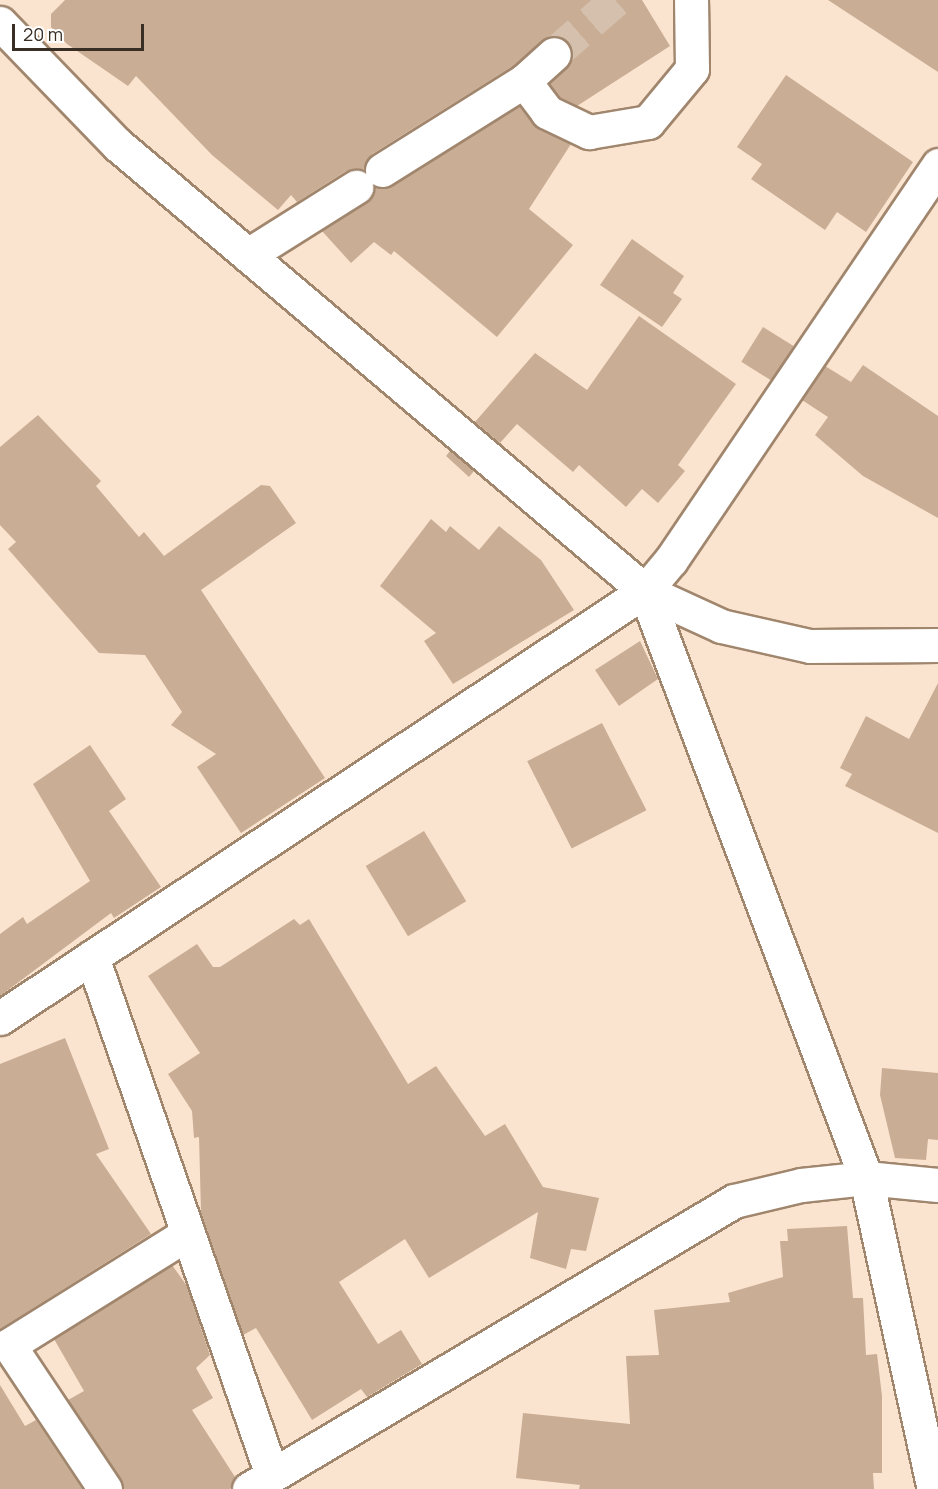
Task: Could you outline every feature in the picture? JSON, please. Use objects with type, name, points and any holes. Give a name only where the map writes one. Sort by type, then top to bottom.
[{"type":"street","points":[[524,81],[547,112],[589,132],[648,122],[692,69],[691,0]]},
{"type":"street","points":[[0,23],[118,145],[645,591],[721,626],[810,646],[938,645]]},
{"type":"street","points":[[248,255],[524,81],[554,54]]},
{"type":"street","points":[[0,1018],[645,591],[671,560],[938,165]]},
{"type":"street","points":[[645,591],[866,1179],[934,1489]]},
{"type":"street","points":[[92,957],[188,1233],[260,1482],[734,1201],[801,1185],[866,1179],[938,1185]]},
{"type":"street","points":[[105,1489],[9,1345],[188,1233]]},
{"type":"building","points":[[65,0],[642,0],[670,46],[577,106],[559,97],[549,84],[567,67],[572,51],[567,41],[550,36],[513,66],[372,154],[363,170],[346,171],[297,202],[291,195],[278,210],[212,155],[136,76],[128,86],[67,44],[51,27],[51,14]]},
{"type":"building","points":[[828,0],[938,0],[938,72]]},
{"type":"building","points":[[786,75],[913,162],[866,232],[837,212],[825,230],[751,179],[762,164],[737,147]]},
{"type":"building","points":[[519,106],[538,129],[571,144],[529,209],[573,245],[497,337],[394,251],[391,255],[374,242],[351,263],[322,231],[366,203],[375,187],[392,186]]},
{"type":"building","points":[[632,239],[684,276],[673,293],[682,299],[662,327],[600,285]]},
{"type":"building","points":[[639,316],[736,384],[678,465],[685,471],[658,503],[642,489],[626,507],[579,465],[573,472],[517,424],[500,443],[475,422],[535,353],[587,390]]},
{"type":"building","points":[[763,327],[794,346],[772,381],[741,362]]},
{"type":"building","points":[[863,365],[938,416],[938,518],[863,476],[815,435],[828,417],[802,400],[825,366],[851,382]]},
{"type":"building","points":[[38,415],[101,481],[96,486],[139,537],[144,532],[164,556],[261,485],[270,486],[296,523],[201,590],[325,778],[241,833],[197,767],[216,754],[171,725],[182,712],[145,655],[99,653],[8,549],[16,542],[0,525],[0,447]]},
{"type":"building","points":[[450,451],[474,471],[469,477],[446,456]]},
{"type":"building","points":[[431,519],[446,532],[450,526],[479,550],[499,526],[541,560],[574,610],[453,684],[424,641],[436,633],[380,586]]},
{"type":"building","points":[[640,641],[658,679],[619,706],[595,670]]},
{"type":"building","points":[[938,683],[938,833],[845,786],[852,774],[840,768],[866,716],[909,739]]},
{"type":"building","points":[[602,723],[646,810],[572,848],[527,761]]},
{"type":"building","points":[[90,745],[126,799],[109,811],[161,887],[114,918],[111,913],[0,996],[0,934],[23,917],[27,924],[90,881],[33,784]]},
{"type":"building","points":[[424,831],[466,901],[408,936],[366,866]]},
{"type":"building","points":[[294,919],[300,925],[309,919],[408,1084],[436,1066],[485,1136],[505,1124],[543,1187],[599,1198],[586,1251],[571,1249],[566,1269],[530,1258],[538,1212],[429,1278],[405,1239],[339,1282],[378,1344],[401,1330],[422,1364],[367,1397],[361,1389],[312,1420],[256,1328],[243,1335],[201,1212],[199,1137],[194,1138],[192,1111],[168,1074],[200,1053],[148,976],[197,944],[213,967],[220,967]]},
{"type":"building","points":[[65,1038],[109,1149],[96,1154],[151,1234],[0,1329],[0,1064]]},
{"type":"building","points":[[882,1068],[938,1073],[938,1140],[928,1139],[926,1160],[895,1158],[880,1095]]},
{"type":"building","points":[[847,1226],[853,1298],[863,1298],[866,1355],[877,1354],[882,1396],[882,1473],[873,1473],[874,1489],[579,1489],[580,1485],[516,1478],[523,1413],[630,1424],[626,1356],[659,1355],[654,1310],[730,1302],[728,1293],[783,1277],[780,1241],[788,1241],[787,1229]]},
{"type":"building","points":[[172,1265],[187,1286],[210,1355],[196,1368],[213,1398],[192,1410],[235,1477],[230,1489],[124,1489],[68,1400],[84,1391],[54,1339]]},
{"type":"building","points":[[0,1385],[25,1426],[36,1420],[82,1489],[0,1489]]},
{"type":"tunnel","points":[[554,54],[616,0]]}]
